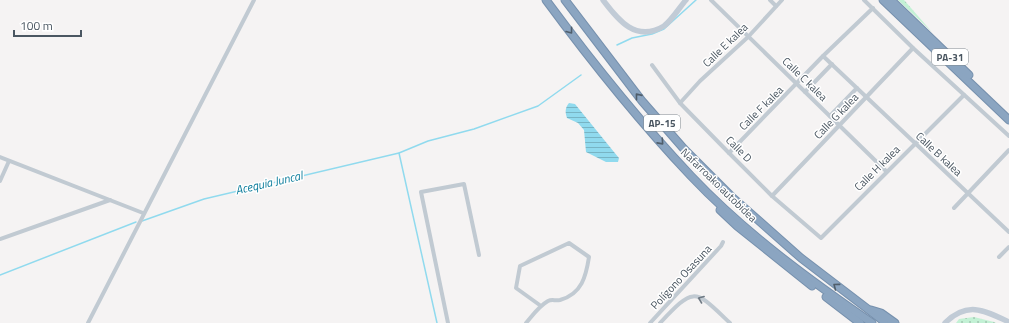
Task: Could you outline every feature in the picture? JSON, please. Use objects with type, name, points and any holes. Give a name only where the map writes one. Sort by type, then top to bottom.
[{"type":"highway","name":"Nafarroako autobidea","points":[[546,0],[630,108],[691,176],[744,225],[809,279],[872,323]]},
{"type":"highway","name":"Nafarroako autobidea","points":[[565,0],[642,100],[689,154],[762,225],[829,280],[886,323]]},
{"type":"highway","name":"PA-31","points":[[882,0],[1006,114]]},
{"type":"highway","name":"PA-31","points":[[891,0],[1006,114],[1009,120]]},
{"type":"highway","points":[[898,0],[921,23],[929,36]]},
{"type":"highway","points":[[691,176],[706,196],[737,226],[792,272],[860,323]]},
{"type":"highway","points":[[868,309],[881,313],[895,323]]},
{"type":"street","points":[[88,323],[143,213],[254,0]]},
{"type":"street","points":[[605,1],[616,17],[630,29],[644,32],[664,26],[686,0]]},
{"type":"street","name":"Calle C kalea","points":[[711,0],[886,171]]},
{"type":"street","points":[[770,0],[776,6]]},
{"type":"street","name":"Calle E kalea","points":[[680,102],[700,80],[748,37],[782,0]]},
{"type":"street","points":[[864,0],[913,48],[1009,136]]},
{"type":"street","name":"Calle F kalea","points":[[729,153],[873,8]]},
{"type":"street","name":"Calle G kalea","points":[[772,196],[913,48]]},
{"type":"street","name":"Calle B kalea","points":[[824,56],[914,144],[1009,232]]},
{"type":"street","points":[[805,92],[832,64]]},
{"type":"street","name":"Calle D","points":[[652,65],[680,102],[729,153],[772,196],[821,238]]},
{"type":"street","points":[[830,116],[857,88]]},
{"type":"street","name":"Calle H kalea","points":[[821,238],[886,171],[964,95]]},
{"type":"street","points":[[954,208],[1009,150]]},
{"type":"street","points":[[0,157],[143,213]]},
{"type":"street","points":[[0,181],[9,161]]},
{"type":"street","points":[[448,323],[420,192],[464,184],[479,255]]},
{"type":"street","points":[[0,239],[110,200]]},
{"type":"street","name":"Polígono Osasuna","points":[[650,323],[721,246],[722,242]]},
{"type":"street","points":[[526,323],[542,306],[550,300],[559,301],[573,294],[585,278],[588,257],[569,243],[520,266],[516,288],[542,306]]},
{"type":"street","points":[[999,257],[1009,247]]},
{"type":"street","points":[[660,323],[682,300],[690,296],[698,296],[706,300],[730,323]]},
{"type":"street","points":[[945,323],[953,316],[964,310],[989,312],[1009,322]]},
{"type":"street","points":[[949,323],[953,316]]},
{"type":"green space","points":[[898,0],[904,0],[932,32]]},
{"type":"green space","points":[[974,317],[996,323],[956,323],[959,319]]},
{"type":"water","points":[[569,103],[575,104],[619,158],[618,162],[606,162],[586,152],[584,130],[578,123],[567,118],[566,110]]},
{"type":"waterway","points":[[617,45],[632,38],[652,34],[664,29],[696,0]]},
{"type":"waterway","name":"Acequia Juncal","points":[[142,221],[204,199],[399,153],[428,141],[474,129],[538,106],[581,75]]},
{"type":"waterway","name":"Acequia Juncal","points":[[399,153],[437,323]]},
{"type":"waterway","name":"Acequia Juncal","points":[[0,275],[136,222]]}]
